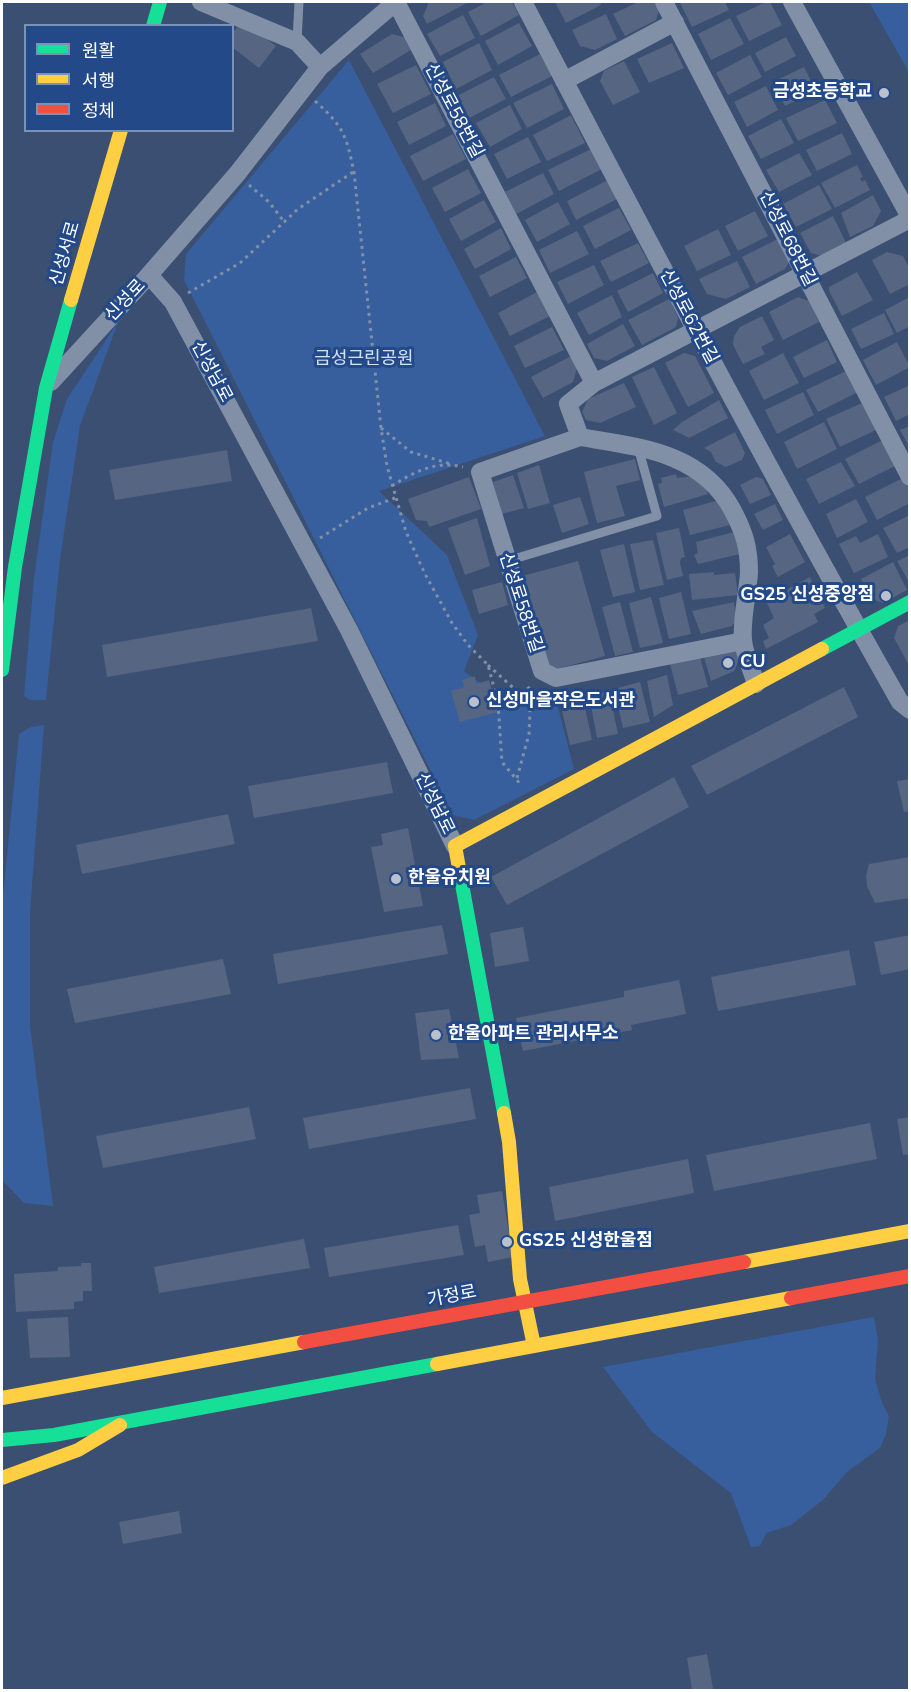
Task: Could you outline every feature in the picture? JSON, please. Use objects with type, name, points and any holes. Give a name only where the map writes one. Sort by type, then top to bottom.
[{"type":"main road","points":[[154,24],[160,2]]},
{"type":"main road","name":"신성서로","points":[[46,388],[120,132]]},
{"type":"main road","points":[[2,670],[15,567],[46,388]]},
{"type":"main road","name":"신성남로","points":[[455,846],[909,602]]},
{"type":"main road","points":[[455,846],[509,1142],[520,1279],[534,1346]]},
{"type":"main road","name":"가정로","points":[[2,1398],[909,1231]]},
{"type":"main road","points":[[2,1440],[54,1435],[130,1419],[909,1276]]},
{"type":"main road","points":[[2,1478],[78,1450],[130,1419]]},
{"type":"street","points":[[201,2],[297,42],[320,67]]},
{"type":"street","name":"신성로","points":[[46,388],[237,174],[320,67],[396,2]]},
{"type":"street","name":"신성로58번길","points":[[396,2],[594,382]]},
{"type":"street","name":"신성로62번길","points":[[523,2],[694,331],[858,629]]},
{"type":"street","name":"신성로68번길","points":[[664,2],[909,477]]},
{"type":"street","points":[[580,437],[568,404],[594,382],[909,218],[792,2]]},
{"type":"street","points":[[564,81],[675,22]]},
{"type":"street","name":"신성남로","points":[[149,275],[173,302],[306,549],[349,630],[455,846]]},
{"type":"street","points":[[480,472],[580,437],[638,447],[673,457],[709,477],[727,500],[746,535],[748,571],[743,641],[756,684]]},
{"type":"street","name":"신성로58번길","points":[[480,472],[542,671],[556,678],[743,641]]},
{"type":"street","points":[[858,629],[900,702],[909,710]]},
{"type":"lane","points":[[297,42],[300,2]]},
{"type":"lane","points":[[507,561],[657,516],[638,447]]},
{"type":"path","points":[[303,90],[333,117],[346,135],[354,172],[381,428],[395,498],[425,574],[447,613],[468,645],[520,694],[530,711],[529,734],[517,778]]},
{"type":"path","points":[[173,302],[240,263],[298,209],[354,172]]},
{"type":"path","points":[[237,174],[269,202],[285,223]]},
{"type":"path","points":[[381,428],[411,452],[480,472]]},
{"type":"path","points":[[392,486],[412,473],[436,465],[456,465]]},
{"type":"path","points":[[306,549],[351,517],[395,498]]},
{"type":"path","points":[[488,665],[499,711],[502,762],[517,778],[534,804]]},
{"type":"path","points":[[520,694],[548,674]]},
{"type":"green space","points":[[869,2],[909,2],[909,72]]},
{"type":"green space","name":"금성근린공원","points":[[349,60],[545,436],[379,491],[447,555],[478,635],[464,671],[499,697],[554,692],[574,769],[474,820],[453,815],[184,280],[186,254]]},
{"type":"green space","points":[[118,322],[80,426],[60,559],[46,700],[30,700],[24,696],[34,578],[53,442],[67,399]]},
{"type":"green space","points":[[44,725],[30,912],[30,1026],[53,1206],[24,1203],[2,1180],[2,907],[19,734],[31,727]]},
{"type":"green space","points":[[874,1317],[878,1340],[875,1379],[882,1403],[889,1416],[886,1434],[880,1448],[847,1472],[823,1500],[791,1525],[766,1533],[760,1546],[751,1547],[731,1493],[652,1432],[603,1367]]},
{"type":"building","points":[[429,2],[469,2],[427,24],[423,16]]},
{"type":"building","points":[[487,2],[512,2],[519,15],[481,36],[468,12]]},
{"type":"building","points":[[555,2],[600,2],[601,5],[566,23]]},
{"type":"building","points":[[638,2],[654,2],[659,10],[656,20],[625,36],[613,14]]},
{"type":"building","points":[[725,2],[729,10],[692,27],[680,3]]},
{"type":"building","points":[[770,2],[782,25],[749,41],[736,16]]},
{"type":"building","points":[[606,14],[617,39],[595,50],[580,46],[572,30]]},
{"type":"building","points":[[463,15],[475,38],[440,56],[427,34]]},
{"type":"building","points":[[730,18],[744,44],[711,60],[698,34]]},
{"type":"building","points":[[244,21],[276,46],[259,68],[234,49],[234,31]]},
{"type":"building","points":[[519,23],[532,46],[498,65],[485,41]]},
{"type":"building","points":[[392,34],[404,37],[411,50],[373,73],[360,54]]},
{"type":"building","points":[[786,37],[796,56],[765,72],[755,53]]},
{"type":"building","points":[[479,43],[492,70],[456,89],[443,62]]},
{"type":"building","points":[[672,43],[684,68],[649,83],[637,59]]},
{"type":"building","points":[[540,54],[552,76],[511,97],[499,75]]},
{"type":"building","points":[[750,55],[762,77],[728,95],[716,73]]},
{"type":"building","points":[[624,61],[640,92],[613,105],[600,81],[604,71]]},
{"type":"building","points":[[416,65],[431,94],[393,113],[377,84]]},
{"type":"building","points":[[804,67],[816,91],[785,106],[773,82]]},
{"type":"building","points":[[494,77],[506,99],[469,118],[457,96]]},
{"type":"building","points":[[552,84],[564,109],[527,128],[513,103]]},
{"type":"building","points":[[766,86],[778,110],[747,127],[734,102]]},
{"type":"building","points":[[825,100],[837,123],[798,141],[786,118]]},
{"type":"building","points":[[435,103],[446,126],[409,145],[397,122]]},
{"type":"building","points":[[510,105],[522,129],[490,147],[476,123]]},
{"type":"building","points":[[571,115],[585,143],[547,161],[533,135]]},
{"type":"building","points":[[781,119],[794,143],[761,159],[748,136]]},
{"type":"building","points":[[842,133],[852,154],[817,171],[806,150]]},
{"type":"building","points":[[453,134],[466,159],[423,181],[410,156]]},
{"type":"building","points":[[528,137],[541,162],[507,179],[494,154]]},
{"type":"building","points":[[591,149],[602,169],[559,191],[548,170]]},
{"type":"building","points":[[799,153],[812,175],[779,192],[766,170]]},
{"type":"building","points":[[857,165],[863,177],[860,178],[862,182],[865,180],[870,190],[835,208],[821,183]]},
{"type":"building","points":[[468,169],[481,193],[445,212],[432,188]]},
{"type":"building","points":[[543,173],[554,194],[516,214],[505,192]]},
{"type":"building","points":[[608,180],[617,199],[576,220],[567,201]]},
{"type":"building","points":[[819,185],[832,209],[796,227],[783,204]]},
{"type":"building","points":[[873,195],[881,211],[873,226],[850,237],[841,213]]},
{"type":"building","points":[[484,200],[496,222],[461,241],[449,219]]},
{"type":"building","points":[[558,202],[570,224],[537,242],[525,220]]},
{"type":"building","points":[[619,208],[631,230],[595,249],[583,226]]},
{"type":"building","points":[[755,211],[768,236],[738,251],[725,226]]},
{"type":"building","points":[[833,216],[846,243],[822,256],[811,253],[800,233]]},
{"type":"building","points":[[501,228],[511,249],[475,269],[464,249]]},
{"type":"building","points":[[718,229],[731,255],[697,271],[684,246]]},
{"type":"building","points":[[577,231],[589,254],[550,273],[539,250]]},
{"type":"building","points":[[780,238],[791,259],[785,269],[756,284],[742,257]]},
{"type":"building","points":[[638,243],[649,263],[611,282],[600,261]]},
{"type":"building","points":[[887,252],[903,256],[910,270],[910,284],[890,294],[872,260]]},
{"type":"building","points":[[516,257],[527,278],[490,297],[479,276]]},
{"type":"building","points":[[737,261],[750,287],[726,299],[707,294],[699,279]]},
{"type":"building","points":[[594,265],[604,285],[568,304],[557,282]]},
{"type":"building","points":[[857,272],[873,300],[842,316],[829,287]]},
{"type":"building","points":[[653,273],[663,293],[628,312],[617,291]]},
{"type":"building","points":[[537,292],[550,316],[510,336],[498,313]]},
{"type":"building","points":[[612,295],[622,317],[589,335],[577,313]]},
{"type":"building","points":[[798,297],[809,301],[819,322],[783,340],[769,312]]},
{"type":"building","points":[[910,297],[910,326],[897,333],[885,310]]},
{"type":"building","points":[[669,299],[678,318],[676,327],[642,345],[628,320]]},
{"type":"building","points":[[884,313],[894,334],[861,349],[851,329]]},
{"type":"building","points":[[762,316],[774,340],[761,347],[765,354],[743,364],[733,345],[734,336],[740,327]]},
{"type":"building","points":[[623,324],[635,346],[607,361],[594,358],[587,344]]},
{"type":"building","points":[[552,327],[564,350],[525,368],[514,346]]},
{"type":"building","points":[[827,340],[837,362],[804,378],[793,357]]},
{"type":"building","points":[[897,342],[910,367],[876,385],[863,360]]},
{"type":"building","points":[[684,353],[695,356],[714,393],[688,407],[665,363]]},
{"type":"building","points":[[783,353],[799,383],[764,400],[749,371]]},
{"type":"building","points":[[571,356],[577,368],[573,382],[543,398],[531,377]]},
{"type":"building","points":[[654,367],[677,413],[654,425],[632,377]]},
{"type":"building","points":[[846,371],[858,392],[818,412],[806,390]]},
{"type":"building","points":[[624,383],[636,407],[600,423],[586,420],[582,412],[588,399]]},
{"type":"building","points":[[910,385],[910,414],[896,421],[884,397]]},
{"type":"building","points":[[803,392],[814,415],[777,434],[765,410]]},
{"type":"building","points":[[719,400],[728,418],[689,438],[673,430],[682,422]]},
{"type":"building","points":[[862,403],[876,430],[840,447],[826,419]]},
{"type":"building","points":[[824,422],[837,449],[797,469],[784,442]]},
{"type":"building","points":[[910,426],[910,448],[900,430]]},
{"type":"building","points":[[735,432],[745,453],[742,460],[726,467],[716,462],[711,452],[704,448]]},
{"type":"building","points":[[883,440],[897,465],[859,484],[845,459]]},
{"type":"building","points":[[227,450],[232,481],[115,500],[109,470]]},
{"type":"building","points":[[635,459],[640,480],[616,486],[625,516],[597,523],[584,472]]},
{"type":"building","points":[[841,462],[855,486],[819,504],[806,479]]},
{"type":"building","points":[[539,465],[550,503],[528,509],[517,473]]},
{"type":"building","points":[[676,474],[677,478],[703,475],[708,494],[664,507],[658,484],[662,483],[661,478]]},
{"type":"building","points":[[513,475],[524,508],[502,514],[493,482]]},
{"type":"building","points":[[469,477],[481,509],[429,527],[427,521],[416,520],[408,499]]},
{"type":"building","points":[[756,477],[763,479],[771,495],[750,504],[740,485]]},
{"type":"building","points":[[903,478],[910,491],[910,503],[877,520],[865,497]]},
{"type":"building","points":[[580,497],[589,524],[562,533],[553,505]]},
{"type":"building","points":[[723,499],[730,525],[690,535],[683,510]]},
{"type":"building","points":[[856,499],[868,522],[837,538],[826,514]]},
{"type":"building","points":[[775,504],[783,520],[763,530],[754,514]]},
{"type":"building","points":[[910,515],[910,547],[897,553],[883,528]]},
{"type":"building","points":[[477,518],[490,566],[465,575],[448,528]]},
{"type":"building","points":[[679,528],[685,557],[681,558],[680,563],[683,576],[667,580],[656,533]]},
{"type":"building","points":[[738,531],[744,553],[698,564],[694,555],[698,553],[696,542]]},
{"type":"building","points":[[790,534],[805,562],[778,577],[772,566],[775,564],[766,547]]},
{"type":"building","points":[[878,534],[888,557],[854,573],[839,544],[856,536],[860,543]]},
{"type":"building","points":[[653,540],[664,585],[640,590],[630,544]]},
{"type":"building","points":[[624,544],[635,592],[613,597],[600,550]]},
{"type":"building","points":[[910,555],[910,584],[897,561]]},
{"type":"building","points":[[578,561],[605,656],[557,669],[547,665],[519,577]]},
{"type":"building","points":[[893,562],[907,590],[883,603],[872,599],[861,579]]},
{"type":"building","points":[[714,572],[714,575],[735,573],[738,595],[692,600],[689,574]]},
{"type":"building","points":[[810,577],[825,608],[814,614],[818,622],[766,649],[763,641],[769,638],[763,625],[774,618],[766,601]]},
{"type":"building","points":[[502,582],[508,605],[479,614],[472,590]]},
{"type":"building","points":[[681,592],[691,634],[669,639],[659,598]]},
{"type":"building","points":[[651,597],[663,643],[640,648],[629,603]]},
{"type":"building","points":[[620,602],[633,652],[615,656],[602,607]]},
{"type":"building","points":[[734,602],[736,620],[732,626],[701,634],[692,611]]},
{"type":"building","points":[[311,608],[318,641],[107,677],[102,645]]},
{"type":"building","points":[[910,620],[910,667],[894,638],[898,626]]},
{"type":"building","points":[[736,646],[739,660],[734,671],[711,681],[703,654]]},
{"type":"building","points":[[699,653],[708,687],[678,695],[669,660]]},
{"type":"building","points":[[667,675],[673,705],[654,717],[647,681]]},
{"type":"building","name":"신성마을작은도서관","points":[[475,676],[476,684],[489,680],[498,712],[460,722],[451,691],[464,687],[462,680]]},
{"type":"building","points":[[640,682],[650,722],[623,728],[614,689]]},
{"type":"building","points":[[844,687],[858,717],[707,795],[691,766]]},
{"type":"building","points":[[609,691],[618,734],[597,738],[589,695]]},
{"type":"building","points":[[582,694],[592,740],[570,745],[560,702]]},
{"type":"building","points":[[387,762],[393,793],[254,818],[248,786]]},
{"type":"building","points":[[674,777],[689,807],[507,905],[491,877]]},
{"type":"building","points":[[910,779],[910,811],[904,812],[897,781]]},
{"type":"building","points":[[228,814],[235,844],[82,874],[76,845]]},
{"type":"building","points":[[408,828],[423,906],[384,912],[371,847],[383,845],[381,834]]},
{"type":"building","points":[[910,857],[910,898],[875,903],[867,886],[866,876],[869,864]]},
{"type":"building","points":[[442,925],[448,954],[278,984],[273,954]]},
{"type":"building","points":[[523,927],[529,961],[495,967],[490,933]]},
{"type":"building","points":[[910,935],[910,969],[881,975],[874,942]]},
{"type":"building","points":[[849,950],[856,985],[718,1011],[711,977]]},
{"type":"building","points":[[223,959],[231,994],[75,1023],[67,989]]},
{"type":"building","points":[[679,980],[686,1014],[631,1025],[632,1030],[523,1051],[516,1018],[624,997],[624,991]]},
{"type":"building","name":"한울아파트 관리사무소","points":[[449,1009],[459,1058],[421,1060],[415,1013]]},
{"type":"building","points":[[470,1088],[476,1119],[309,1149],[303,1118]]},
{"type":"building","points":[[249,1107],[256,1139],[103,1168],[96,1136]]},
{"type":"building","points":[[910,1117],[910,1154],[903,1155],[897,1119]]},
{"type":"building","points":[[870,1123],[877,1159],[714,1191],[706,1155]]},
{"type":"building","points":[[688,1159],[694,1193],[555,1221],[549,1187]]},
{"type":"building","points":[[502,1191],[513,1257],[488,1262],[485,1245],[475,1247],[469,1215],[480,1213],[477,1195]]},
{"type":"building","points":[[458,1225],[464,1255],[329,1277],[324,1248]]},
{"type":"building","points":[[304,1239],[310,1268],[159,1293],[154,1267]]},
{"type":"building","points":[[81,1263],[91,1263],[92,1291],[83,1291],[83,1301],[74,1302],[74,1309],[16,1312],[14,1274],[58,1271],[58,1267],[81,1266]]},
{"type":"building","points":[[68,1317],[70,1357],[30,1358],[27,1319]]},
{"type":"building","points":[[179,1511],[182,1533],[123,1544],[119,1522]]},
{"type":"building","points":[[707,1654],[713,1689],[692,1690],[687,1658]]},
{"type":"traffic: fast","points":[[154,24],[160,2]]},
{"type":"traffic: fast","points":[[2,670],[15,567],[46,388],[71,300]]},
{"type":"traffic: fast","points":[[822,649],[910,602]]},
{"type":"traffic: fast","points":[[459,868],[504,1113]]},
{"type":"traffic: fast","points":[[2,1440],[54,1435],[437,1364]]},
{"type":"traffic: slow","points":[[71,300],[120,132]]},
{"type":"traffic: slow","points":[[459,868],[455,846],[822,649]]},
{"type":"traffic: slow","points":[[504,1113],[509,1142],[520,1279],[534,1346]]},
{"type":"traffic: slow","points":[[744,1262],[910,1231]]},
{"type":"traffic: slow","points":[[437,1364],[791,1298]]},
{"type":"traffic: slow","points":[[2,1398],[304,1342]]},
{"type":"traffic: slow","points":[[2,1478],[78,1450],[120,1425]]},
{"type":"traffic: jam","points":[[304,1342],[744,1262]]},
{"type":"traffic: jam","points":[[791,1298],[910,1276]]},
{"type":"place","name":"금성초등학교","points":[[884,93]]},
{"type":"place","name":"GS25 신성중앙점","points":[[886,596]]},
{"type":"place","name":"CU","points":[[728,663]]},
{"type":"place","name":"신성마을작은도서관","points":[[474,702]]},
{"type":"place","name":"한울유치원","points":[[396,879]]},
{"type":"place","name":"한울아파트 관리사무소","points":[[436,1035]]},
{"type":"place","name":"GS25 신성한울점","points":[[507,1242]]}]
